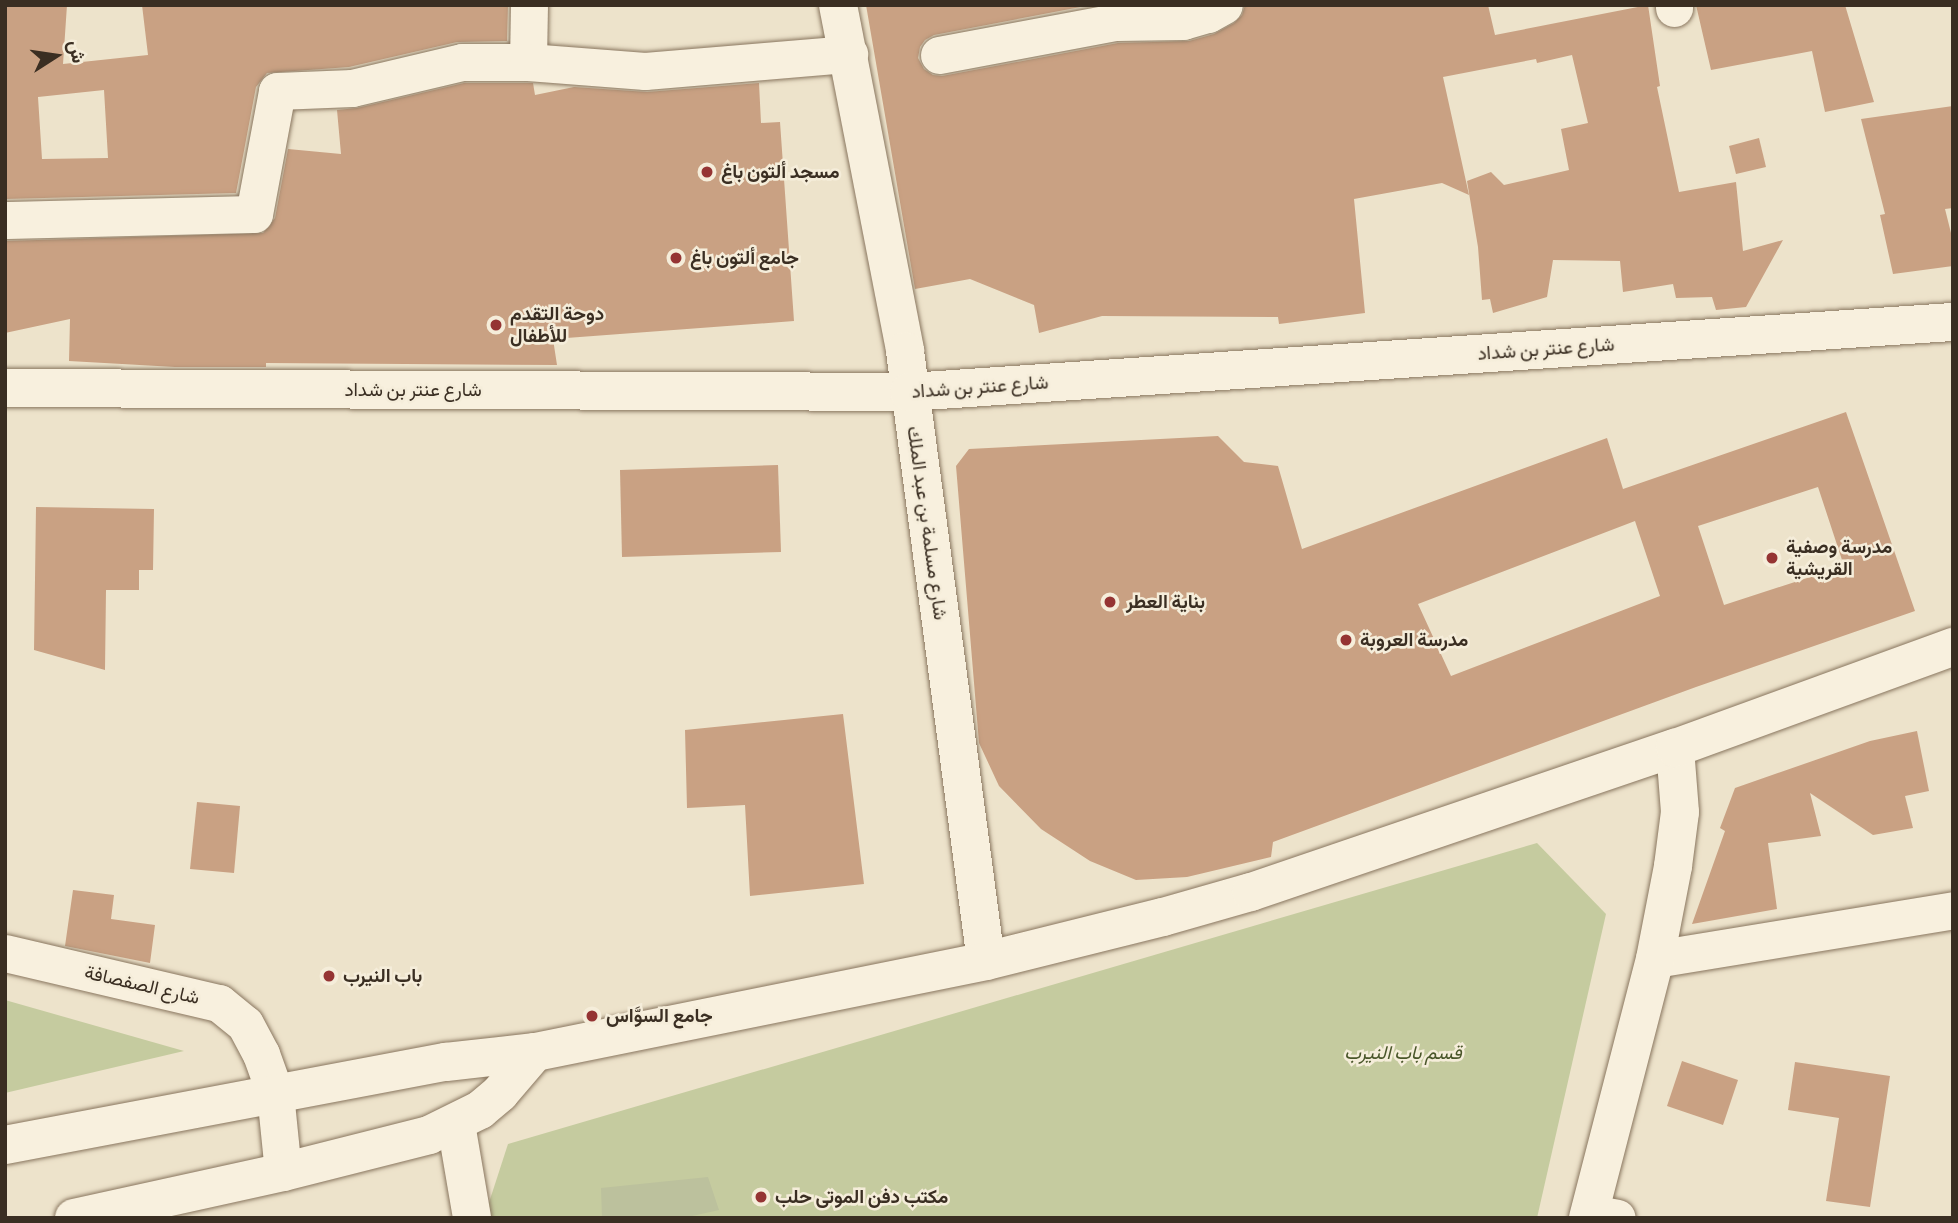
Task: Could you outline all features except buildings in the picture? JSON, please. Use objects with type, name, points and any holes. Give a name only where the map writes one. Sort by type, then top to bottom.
[{"type":"main road","name":"شارع مسلمة بن عبد الملك","points":[[838,5],[889,280],[905,351],[986,961]]},
{"type":"main road","name":"شارع عنتر بن شداد","points":[[5,388],[909,392],[1953,322]]},
{"type":"main road","points":[[5,1145],[446,1062],[534,1052],[986,961],[1163,917],[1251,892],[1675,748],[1953,647]]},
{"type":"main road","points":[[1598,1216],[1655,959],[1680,812],[1675,748]]},
{"type":"main road","points":[[74,1218],[284,1172],[429,1135],[456,1124],[500,1093],[534,1052]]},
{"type":"main road","points":[[456,1124],[472,1218]]},
{"type":"street","points":[[527,62],[529,5]]},
{"type":"street","points":[[939,55],[1116,22],[1183,21],[1208,14],[1224,5]]},
{"type":"street","points":[[5,220],[254,214],[277,91],[352,88],[462,62],[527,62],[645,71],[849,54]]},
{"type":"street","points":[[1655,959],[1953,910]]},
{"type":"street","name":"شارع الصفصافة","points":[[5,953],[219,1003],[245,1024],[261,1054],[275,1093],[284,1172]]},
{"type":"green space","name":"قسم باب النيرب","points":[[1537,843],[1606,914],[1537,1218],[484,1218],[508,1144]]},
{"type":"green space","points":[[5,1000],[184,1051],[5,1093]]},
{"type":"green space","points":[[708,1177],[719,1210],[683,1218],[602,1218],[601,1188]]},
{"type":"place","name":"مسجد ألتون باغ","points":[[707,172]]},
{"type":"place","name":"جامع ألتون باغ","points":[[676,258]]},
{"type":"place","name":"دوحة التقدم للأطفال","points":[[496,325]]},
{"type":"place","name":"مدرسة وصفية القريشية","points":[[1772,558]]},
{"type":"place","name":"بناية العطر","points":[[1110,602]]},
{"type":"place","name":"مدرسة العروبة","points":[[1346,640]]},
{"type":"place","name":"باب النيرب","points":[[329,976]]},
{"type":"place","name":"جامع السوَّاس","points":[[592,1016]]},
{"type":"place","name":"مكتب دفن الموتى حلب","points":[[761,1197]]}]
